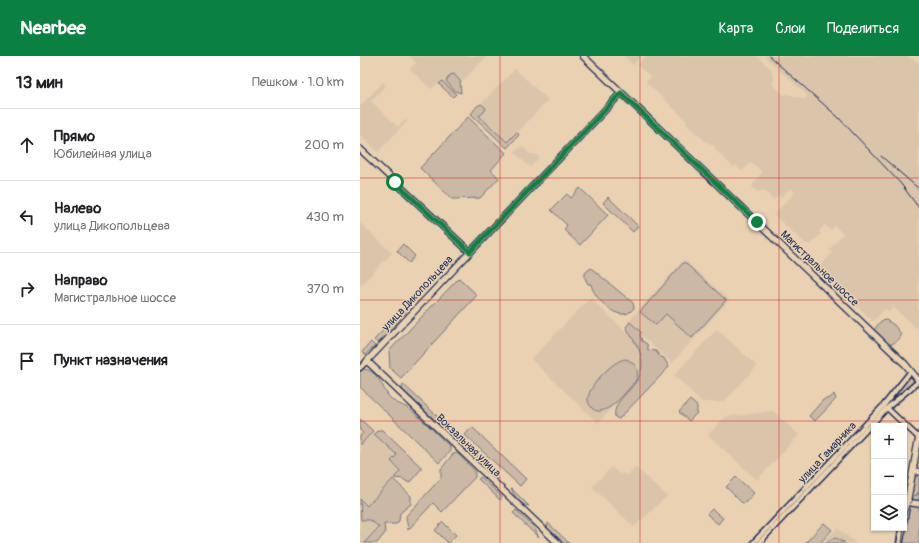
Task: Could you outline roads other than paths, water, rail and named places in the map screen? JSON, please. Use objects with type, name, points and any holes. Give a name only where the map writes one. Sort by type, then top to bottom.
[{"type":"main road","name":"Магистральное шоссе","points":[[583,56],[912,371],[919,381]]},
{"type":"main road","name":"улица Дикопольцева","points":[[367,361],[621,93]]},
{"type":"main road","points":[[360,149],[470,252]]},
{"type":"main road","name":"Вокзальная улица","points":[[367,361],[558,543]]},
{"type":"main road","points":[[919,437],[907,502],[919,504]]},
{"type":"main road","points":[[913,470],[919,472]]},
{"type":"main road","points":[[900,543],[902,531]]},
{"type":"street","name":"улица Дикопольцева","points":[[360,368],[367,361]]},
{"type":"street","name":"улица Гамарника","points":[[753,543],[884,405],[912,371]]},
{"type":"street","name":"улица Гамарника","points":[[759,543],[887,408],[919,381]]},
{"type":"street","points":[[899,386],[905,388],[905,393]]},
{"type":"street","points":[[887,408],[919,437]]},
{"type":"tram line","points":[[902,543],[906,515],[910,502],[919,493]]},
{"type":"tram line","points":[[896,543],[898,531]]},
{"type":"railway","points":[[769,56],[838,117],[901,184],[919,208]]},
{"type":"railway","points":[[881,156],[919,189]]}]
